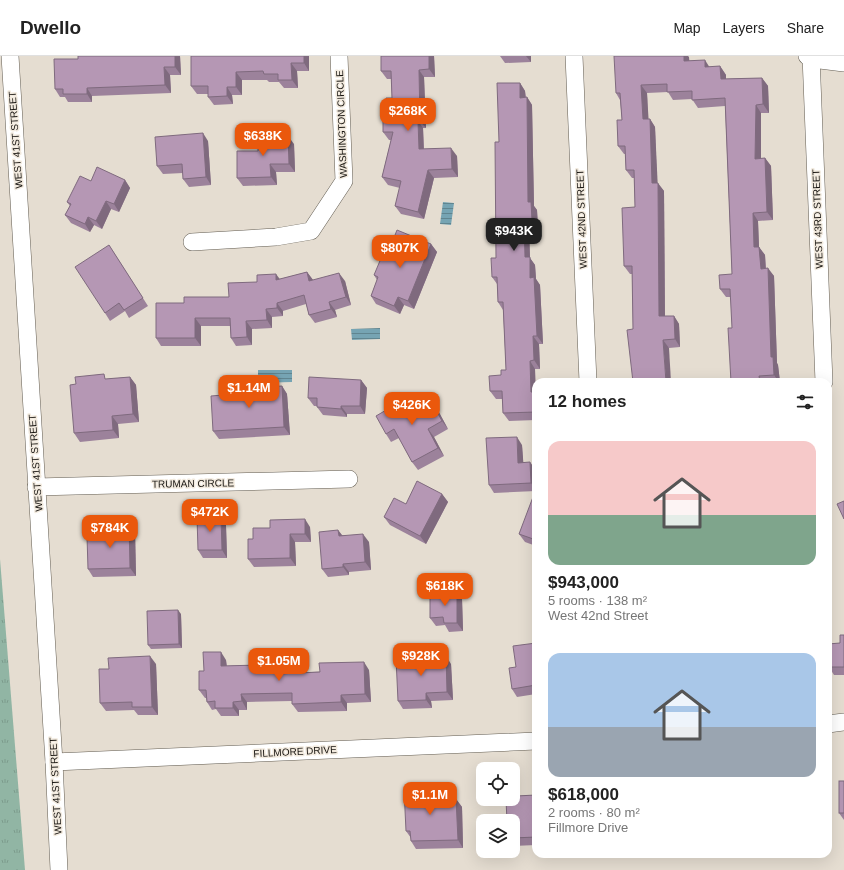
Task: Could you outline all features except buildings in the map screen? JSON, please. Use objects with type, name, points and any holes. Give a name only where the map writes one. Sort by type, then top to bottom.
[{"type":"street","name":"WEST 41ST STREET","points":[[10,56],[54,762],[59,870]]},
{"type":"street","name":"WASHINGTON CIRCLE","points":[[192,242],[276,237],[311,232],[344,181],[339,56]]},
{"type":"street","name":"WEST 42ND STREET","points":[[574,56],[588,378]]},
{"type":"street","points":[[810,56],[812,59],[844,63]]},
{"type":"street","name":"WEST 43RD STREET","points":[[810,56],[824,378]]},
{"type":"street","name":"TRUMAN CIRCLE","points":[[36,487],[349,479]]},
{"type":"street","points":[[832,724],[844,722]]},
{"type":"street","name":"FILLMORE DRIVE","points":[[54,762],[532,741]]},
{"type":"green space","points":[[0,559],[25,870],[0,870]]},
{"type":"water","points":[[443,202],[454,203],[451,225],[440,224]]},
{"type":"water","points":[[380,328],[380,339],[352,340],[351,329]]},
{"type":"water","points":[[258,370],[292,370],[292,382],[258,383]]}]
